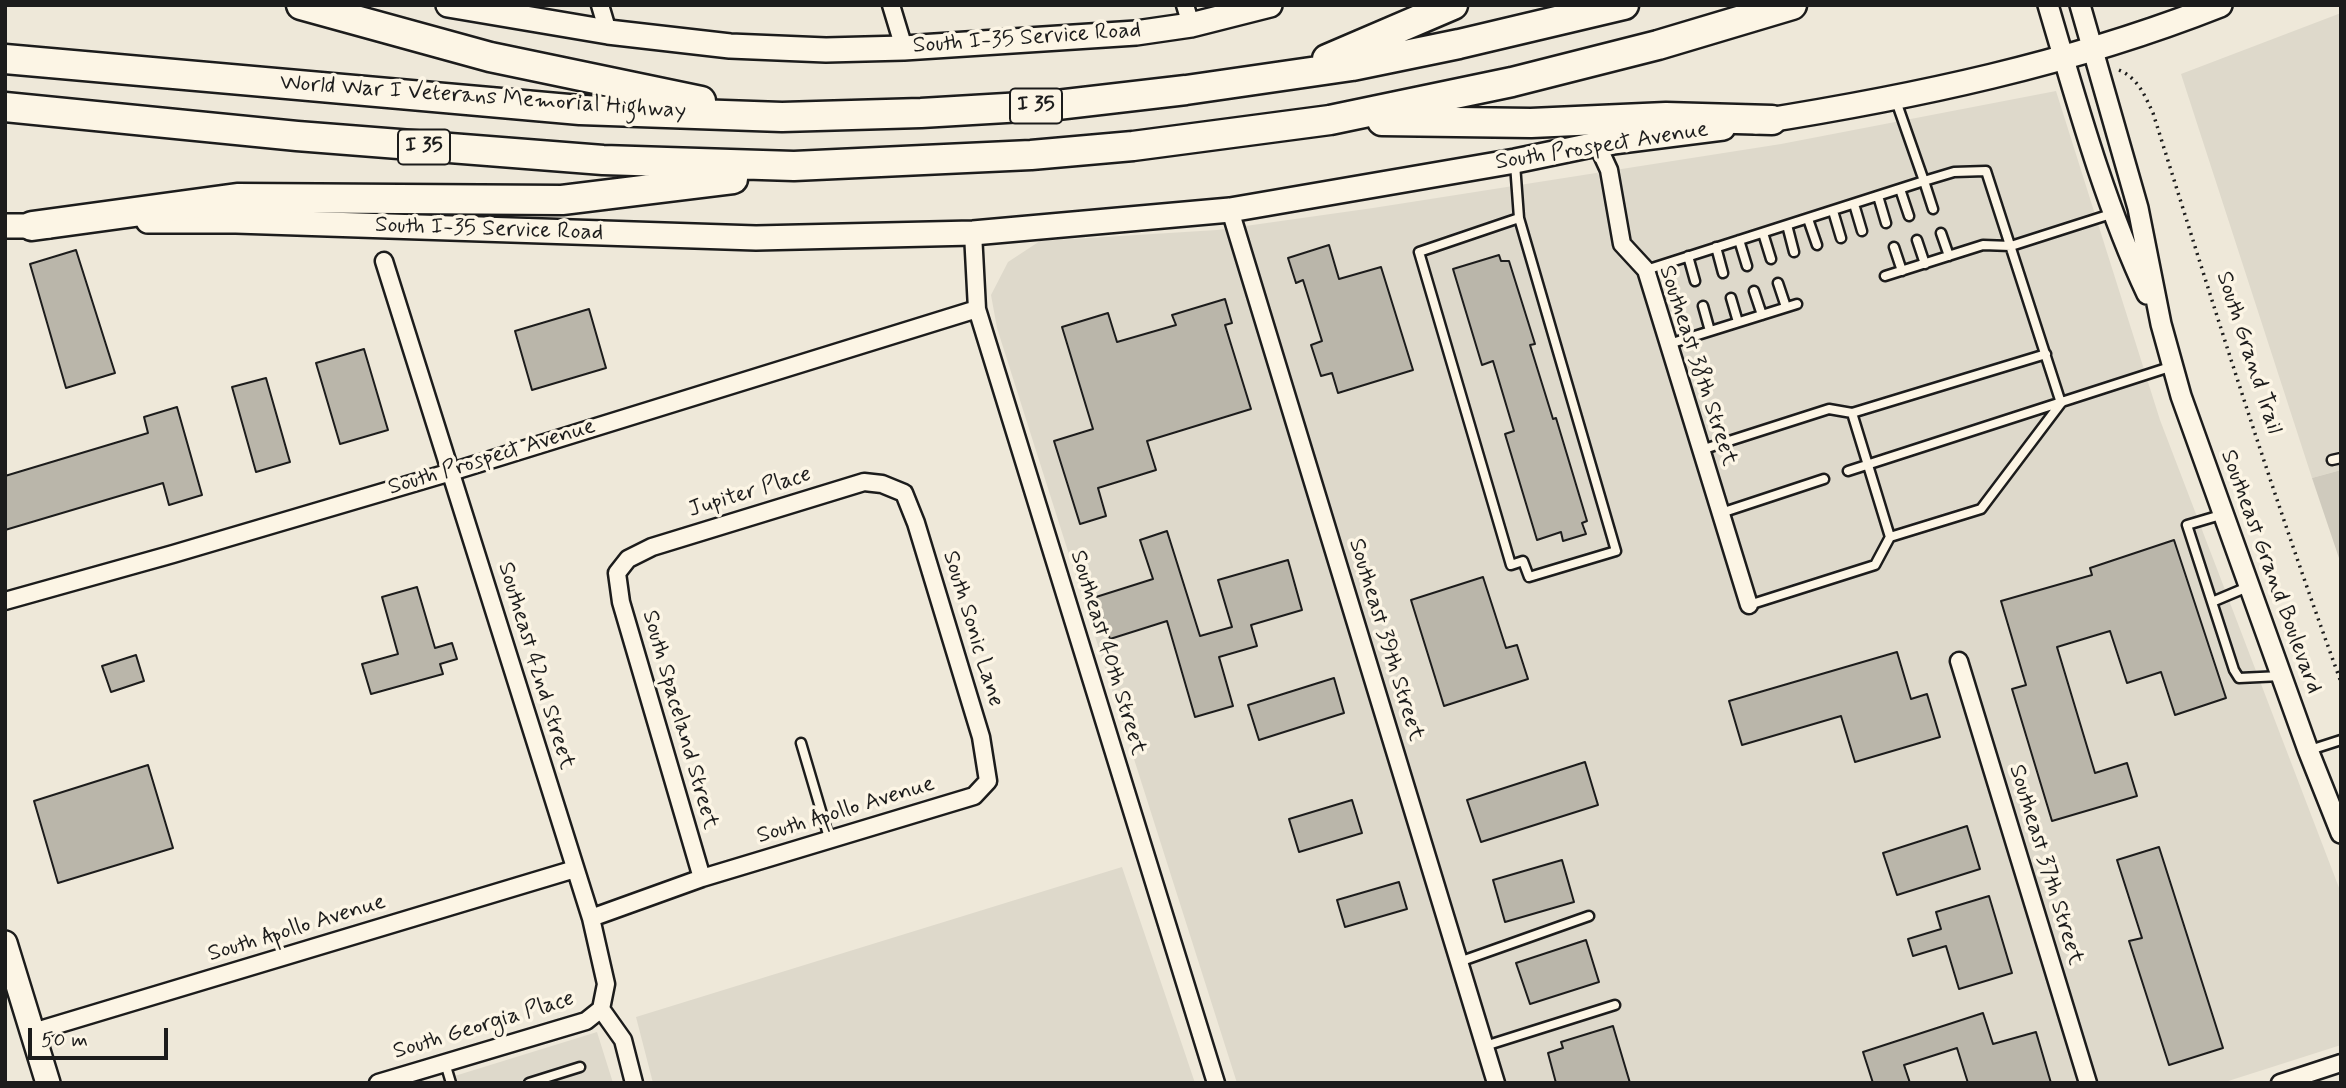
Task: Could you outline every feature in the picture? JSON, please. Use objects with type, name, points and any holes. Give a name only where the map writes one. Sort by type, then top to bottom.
[{"type":"highway","points":[[301,5],[490,57],[782,117]]},
{"type":"highway","points":[[1289,76],[1453,5]]},
{"type":"highway","name":"World War I Veterans Memorial Highway","points":[[5,60],[580,110],[782,117],[921,113],[1057,104],[1289,76],[1419,53],[1624,5]]},
{"type":"highway","name":"I 35","points":[[5,107],[484,152],[690,163],[844,165],[1031,155],[1133,146],[1330,120],[1512,82],[1658,45],[1792,5]]},
{"type":"highway","points":[[1330,120],[1531,123],[1666,117],[1773,120]]},
{"type":"highway","points":[[19,226],[237,198],[562,200],[844,165]]},
{"type":"main road","name":"South I-35 Service Road","points":[[448,5],[608,33],[730,46],[826,50],[904,48],[1136,33],[1188,15],[1270,5]]},
{"type":"main road","name":"South Prospect Avenue","points":[[973,233],[1230,210],[1515,161],[1597,144],[1773,120],[1895,98],[1961,85],[2100,48],[2220,5]]},
{"type":"main road","name":"South I-35 Service Road","points":[[19,226],[167,220],[756,238],[973,233]]},
{"type":"main road","points":[[5,943],[48,1083]]},
{"type":"street","points":[[600,5],[608,33]]},
{"type":"street","points":[[891,5],[904,48]]},
{"type":"street","name":"Southeast Grand Boulevard","points":[[2080,6],[2100,48],[2138,208],[2161,324],[2181,396],[2308,750],[2341,833]]},
{"type":"street","name":"Southeast Grand Boulevard","points":[[2050,10],[2099,175],[2125,247],[2161,324]]},
{"type":"street","name":"Southeast 38th Street","points":[[1597,144],[1609,170],[1622,244],[1646,270],[1749,605]]},
{"type":"street","name":"Southeast 39th Street","points":[[1230,210],[1496,1083]]},
{"type":"street","name":"Southeast 40th Street","points":[[973,233],[977,309],[1216,1083]]},
{"type":"street","name":"Southeast 42nd Street","points":[[384,261],[592,918],[606,984],[601,1009]]},
{"type":"street","name":"South Prospect Avenue","points":[[5,601],[451,472],[977,309]]},
{"type":"street","name":"Jupiter Place","points":[[617,573],[628,559],[652,547],[864,482],[882,484],[904,492]]},
{"type":"street","name":"South Sonic Lane","points":[[904,492],[981,737],[988,780]]},
{"type":"street","name":"South Spaceland Street","points":[[617,573],[621,602],[702,878]]},
{"type":"street","name":"Southeast 37th Street","points":[[1959,660],[2088,1083]]},
{"type":"street","name":"South Apollo Avenue","points":[[592,918],[702,878],[974,796],[988,780]]},
{"type":"street","name":"South Apollo Avenue","points":[[33,1032],[575,869]]},
{"type":"street","points":[[601,1009],[623,1040],[634,1083]]},
{"type":"street","name":"South Georgia Place","points":[[378,1083],[586,1021],[601,1009]]},
{"type":"street","points":[[2280,1083],[2341,1063]]},
{"type":"lane","points":[[1895,98],[1933,209]]},
{"type":"lane","points":[[1515,161],[1519,218],[1616,551],[1529,576],[1523,561],[1511,565],[1419,252],[1519,218]]},
{"type":"lane","points":[[1646,270],[1954,172],[1986,171],[2061,402]]},
{"type":"lane","points":[[1900,189],[1909,216]]},
{"type":"lane","points":[[1878,196],[1886,223]]},
{"type":"lane","points":[[1854,204],[1862,231]]},
{"type":"lane","points":[[1833,211],[1841,238]]},
{"type":"lane","points":[[1885,276],[1983,245],[2011,246],[2114,214]]},
{"type":"lane","points":[[1808,219],[1816,245]]},
{"type":"lane","points":[[1787,225],[1794,252]]},
{"type":"lane","points":[[1763,233],[1771,259]]},
{"type":"lane","points":[[1941,233],[1949,256]]},
{"type":"lane","points":[[1739,240],[1746,266]]},
{"type":"lane","points":[[1917,240],[1925,264]]},
{"type":"lane","points":[[1716,247],[1723,273]]},
{"type":"lane","points":[[1894,247],[1902,271]]},
{"type":"lane","points":[[1688,257],[1695,281]]},
{"type":"lane","points":[[1778,283],[1786,307]]},
{"type":"lane","points":[[1754,291],[1762,315]]},
{"type":"lane","points":[[1731,298],[1738,322]]},
{"type":"lane","points":[[1669,344],[1797,304]]},
{"type":"lane","points":[[1703,306],[1710,331]]},
{"type":"lane","points":[[1701,450],[1829,410],[1852,413],[2046,354]]},
{"type":"lane","points":[[1848,471],[2173,366]]},
{"type":"lane","points":[[1749,605],[1875,565],[1890,537],[1981,509],[2061,402]]},
{"type":"lane","points":[[1852,413],[1890,537]]},
{"type":"lane","points":[[1721,513],[1824,479]]},
{"type":"lane","points":[[2224,514],[2188,525],[2234,670],[2239,678],[2282,676]]},
{"type":"lane","points":[[2212,602],[2250,586]]},
{"type":"lane","points":[[2308,750],[2341,740]]},
{"type":"lane","points":[[801,743],[830,841]]},
{"type":"lane","points":[[1459,962],[1589,916]]},
{"type":"lane","points":[[1485,1046],[1615,1005]]},
{"type":"lane","points":[[445,1063],[451,1083]]},
{"type":"lane","points":[[529,1083],[580,1067]]},
{"type":"path","name":"South Grand Trail","points":[[2100,48],[2116,69],[2135,81],[2153,113],[2314,612],[2341,682]]},
{"type":"shaded area","points":[[2341,13],[2341,470],[2312,478],[2181,74]]},
{"type":"shaded area","points":[[2056,91],[2160,420],[2341,893],[2341,1045],[2222,1083],[1237,1083],[997,328],[991,295],[1008,262],[1040,241],[1217,230],[1373,208],[1781,144]]},
{"type":"shaded area","points":[[2341,470],[2341,564],[2312,478]]},
{"type":"shaded area","points":[[1122,867],[1195,1083],[653,1083],[636,1017]]},
{"type":"shaded area","points":[[597,1032],[613,1083],[432,1083]]},
{"type":"building","points":[[1329,245],[1339,279],[1381,267],[1413,370],[1338,393],[1332,373],[1321,376],[1311,345],[1322,341],[1303,280],[1296,283],[1288,258]]},
{"type":"building","points":[[76,250],[115,373],[66,388],[30,264]]},
{"type":"building","points":[[1499,255],[1501,261],[1509,261],[1535,344],[1530,345],[1553,419],[1556,418],[1587,521],[1582,523],[1586,534],[1563,541],[1561,532],[1537,540],[1505,434],[1514,431],[1493,361],[1482,365],[1453,269]]},
{"type":"building","points":[[1225,299],[1232,323],[1225,325],[1251,409],[1147,441],[1156,470],[1098,488],[1106,516],[1080,524],[1054,441],[1093,429],[1062,327],[1108,313],[1117,342],[1176,325],[1172,315]]},
{"type":"building","points":[[589,309],[606,368],[532,390],[515,331]]},
{"type":"building","points":[[364,349],[388,430],[340,444],[316,363]]},
{"type":"building","points":[[266,378],[290,462],[256,472],[232,387]]},
{"type":"building","points":[[177,407],[202,495],[169,505],[163,483],[5,530],[5,476],[148,433],[144,417]]},
{"type":"building","points":[[1167,531],[1200,636],[1232,627],[1218,580],[1288,560],[1302,610],[1251,625],[1257,646],[1219,657],[1233,706],[1195,717],[1167,621],[1110,639],[1096,597],[1153,579],[1140,540]]},
{"type":"building","points":[[2174,540],[2226,698],[2175,715],[2161,672],[2127,683],[2110,631],[2057,647],[2095,773],[2127,763],[2137,796],[2052,821],[2012,689],[2026,685],[2001,601],[2092,575],[2090,568]]},
{"type":"building","points":[[1483,577],[1506,648],[1517,645],[1528,679],[1444,706],[1411,600]]},
{"type":"building","points":[[417,587],[435,648],[452,643],[457,659],[440,664],[443,674],[371,694],[362,664],[398,654],[382,597]]},
{"type":"building","points":[[1897,652],[1911,699],[1927,694],[1940,737],[1855,762],[1841,716],[1742,745],[1729,701]]},
{"type":"building","points":[[136,655],[144,681],[111,692],[102,666]]},
{"type":"building","points":[[1334,678],[1344,713],[1259,740],[1248,705]]},
{"type":"building","points":[[1585,762],[1598,805],[1481,842],[1467,800]]},
{"type":"building","points":[[148,765],[173,848],[58,883],[34,801]]},
{"type":"building","points":[[1352,800],[1362,833],[1299,852],[1289,819]]},
{"type":"building","points":[[1967,826],[1980,869],[1897,895],[1883,853]]},
{"type":"building","points":[[2159,847],[2223,1048],[2169,1065],[2129,941],[2142,938],[2117,860]]},
{"type":"building","points":[[1562,860],[1574,902],[1505,922],[1493,880]]},
{"type":"building","points":[[1399,882],[1407,909],[1345,927],[1337,900]]},
{"type":"building","points":[[1989,896],[2012,973],[1959,989],[1946,946],[1913,956],[1908,939],[1941,929],[1936,912]]},
{"type":"building","points":[[1586,940],[1599,982],[1530,1004],[1516,963]]},
{"type":"building","points":[[1983,1013],[1993,1044],[2036,1032],[2051,1083],[1968,1083],[1957,1048],[1904,1065],[1910,1083],[1873,1083],[1863,1052]]},
{"type":"building","points":[[1613,1026],[1630,1083],[1556,1083],[1548,1053],[1563,1048],[1561,1042]]}]
